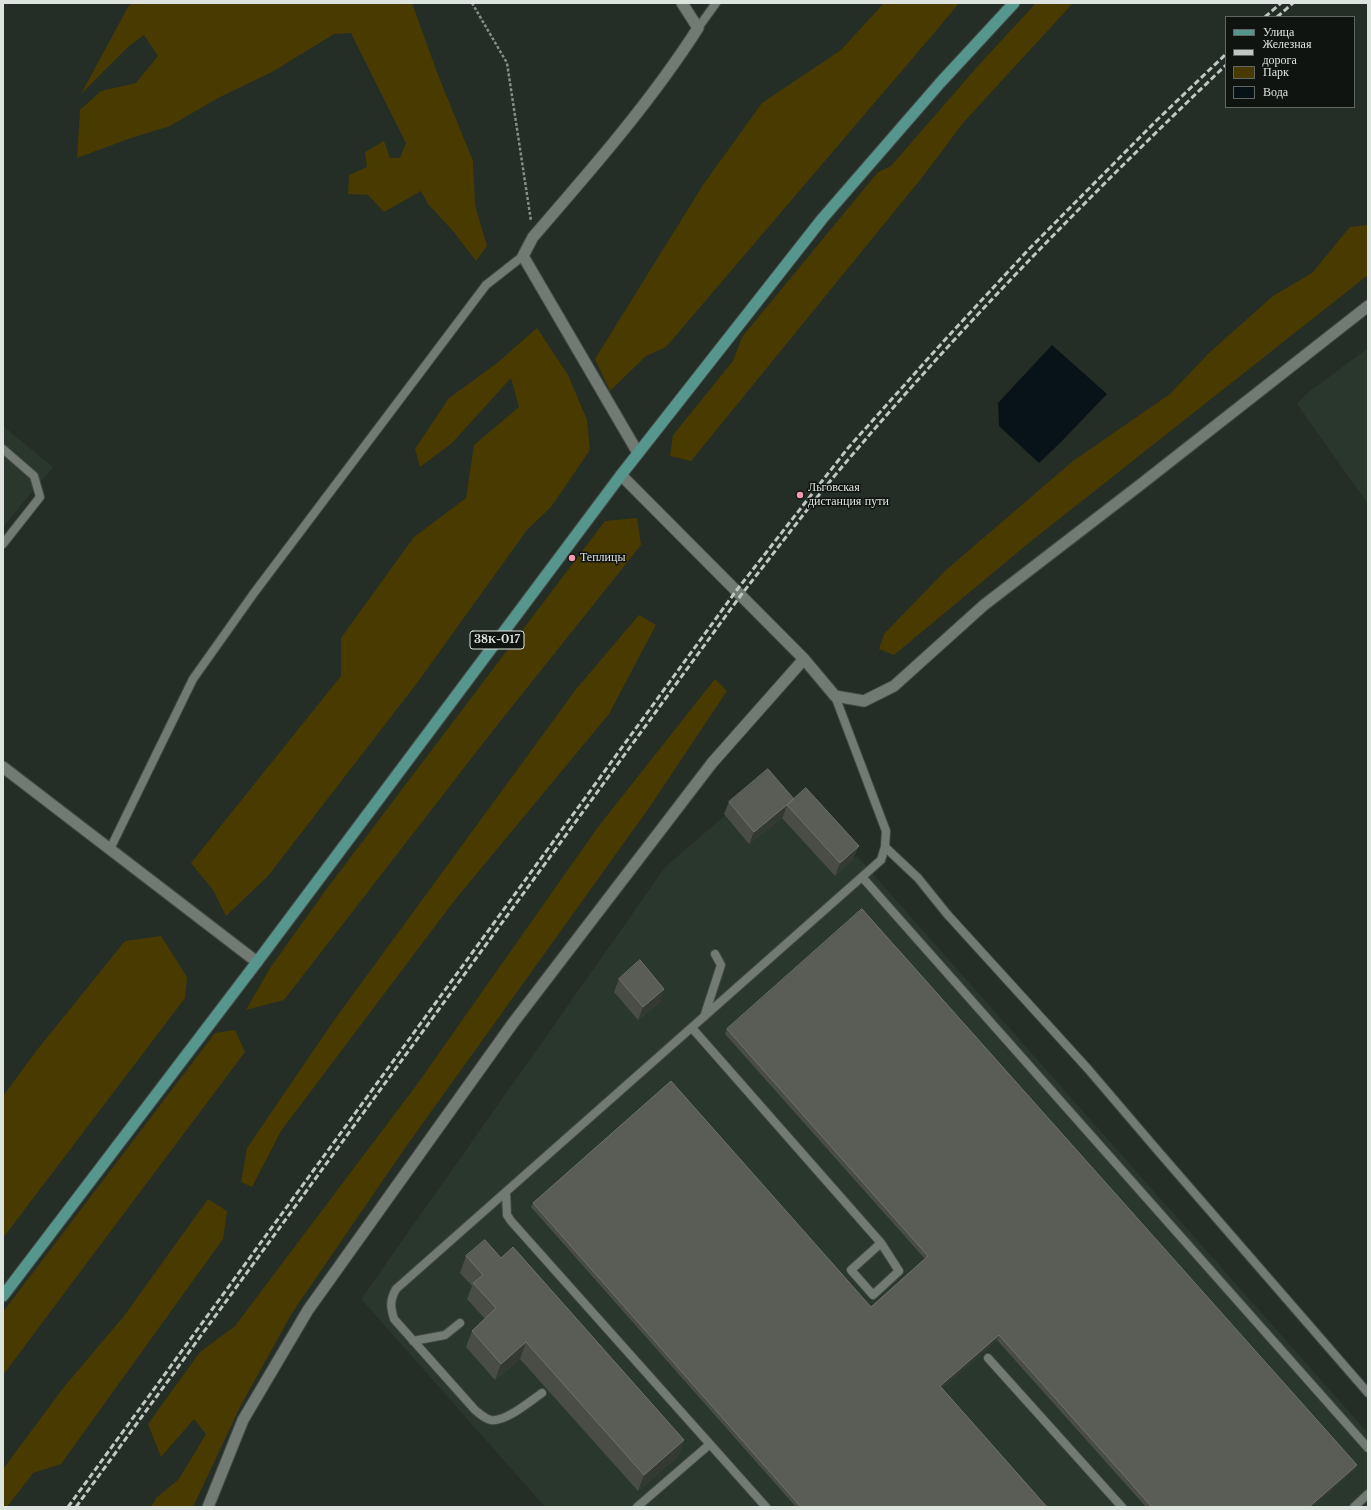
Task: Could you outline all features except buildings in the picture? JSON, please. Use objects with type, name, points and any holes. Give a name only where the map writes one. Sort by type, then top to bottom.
[{"type":"main road","name":"38К-017","points":[[3,1296],[257,962],[638,453],[822,219],[940,83],[1014,3]]},
{"type":"street","points":[[638,453],[523,256],[533,238],[621,135],[680,57],[698,28],[682,3]]},
{"type":"street","points":[[621,475],[804,659],[835,696],[864,701],[894,686],[984,605],[1368,306]]},
{"type":"street","points":[[208,1507],[243,1420],[308,1310],[537,991],[712,763],[804,659]]},
{"type":"street","points":[[3,767],[257,962]]},
{"type":"lane","points":[[698,28],[716,3]]},
{"type":"lane","points":[[110,849],[193,679],[254,593],[486,285],[523,256]]},
{"type":"lane","points":[[3,449],[34,476],[40,498],[3,544]]},
{"type":"lane","points":[[542,1393],[502,1418],[492,1420],[483,1416],[475,1410],[394,1319],[391,1310],[391,1299],[396,1289],[881,860],[885,848],[886,831],[835,696]]},
{"type":"lane","points":[[885,848],[918,878],[947,914],[1088,1069],[1368,1393]]},
{"type":"lane","points":[[862,878],[1368,1448]]},
{"type":"lane","points":[[703,1018],[721,965],[715,954]]},
{"type":"lane","points":[[692,1028],[881,1243],[899,1271],[873,1295],[851,1270],[881,1243]]},
{"type":"lane","points":[[506,1192],[507,1215],[511,1221],[710,1444],[761,1505]]},
{"type":"lane","points":[[413,1341],[445,1334],[460,1323]]},
{"type":"lane","points":[[988,1358],[1122,1507]]},
{"type":"lane","points":[[637,1507],[710,1444]]},
{"type":"lane","points":[[1354,1507],[1368,1494]]},
{"type":"path","points":[[472,3],[507,63],[533,238]]},
{"type":"shaded area","points":[[1368,348],[1368,504],[1297,404],[1306,394]]},
{"type":"shaded area","points":[[3,426],[53,467],[3,527]]},
{"type":"shaded area","points":[[764,782],[854,858],[857,856],[1368,1433],[1368,1507],[545,1507],[361,1299],[666,866]]},
{"type":"green space","points":[[132,3],[412,3],[438,75],[473,161],[475,205],[487,246],[476,261],[453,231],[428,204],[421,191],[384,212],[368,195],[348,194],[349,175],[367,167],[365,152],[384,141],[390,158],[400,158],[406,143],[351,33],[334,34],[272,72],[218,98],[170,126],[131,138],[77,158],[80,110],[101,91],[136,83],[158,56],[144,35],[129,46],[81,94],[128,7]]},
{"type":"green space","points":[[884,3],[959,3],[666,347],[646,356],[610,391],[595,359],[703,185],[762,103],[841,50]]},
{"type":"green space","points":[[1036,3],[1073,3],[963,123],[924,175],[691,461],[670,456],[673,435],[733,361],[742,337],[878,172],[891,166],[977,67]]},
{"type":"green space","points":[[1368,225],[1368,275],[1030,542],[894,655],[879,649],[884,634],[946,570],[1073,461],[1170,394],[1209,353],[1273,296],[1312,273],[1350,227]]},
{"type":"green space","points":[[537,328],[568,375],[587,420],[590,450],[551,507],[527,530],[417,683],[268,876],[226,916],[213,890],[191,863],[341,676],[341,638],[414,537],[466,498],[474,445],[519,407],[511,378],[452,443],[420,467],[415,449],[449,398],[496,364]]},
{"type":"green space","points":[[637,518],[641,545],[491,733],[284,1000],[246,1010],[270,968],[325,891],[605,521]]},
{"type":"green space","points":[[639,615],[656,625],[609,714],[454,901],[281,1131],[252,1187],[241,1182],[247,1148],[335,1019],[577,688]]},
{"type":"green space","points":[[715,679],[727,691],[649,808],[405,1148],[292,1313],[240,1407],[193,1507],[151,1507],[156,1498],[179,1479],[206,1434],[194,1419],[161,1457],[148,1424],[200,1352],[235,1326],[418,1083],[598,827]]},
{"type":"green space","points":[[161,936],[187,977],[185,998],[3,1238],[3,1096],[37,1050],[125,941]]},
{"type":"green space","points":[[235,1030],[245,1052],[3,1375],[3,1312],[215,1033]]},
{"type":"green space","points":[[208,1199],[227,1211],[223,1239],[61,1464],[33,1473],[7,1507],[3,1507],[3,1469],[64,1387],[124,1316]]},
{"type":"water","points":[[1052,345],[1107,394],[1039,463],[999,426],[998,403]]},
{"type":"railway","points":[[1266,16],[1281,3]]},
{"type":"railway","points":[[1278,16],[1293,3]]},
{"type":"railway","points":[[68,1507],[736,591],[848,448],[1029,249],[1157,120],[1225,55]]},
{"type":"railway","points":[[76,1507],[741,595],[810,506],[897,403],[988,303],[1082,206],[1225,66]]},
{"type":"place","name":"Льговская дистанция пути","points":[[800,495]]},
{"type":"place","name":"Теплицы","points":[[572,558]]}]
